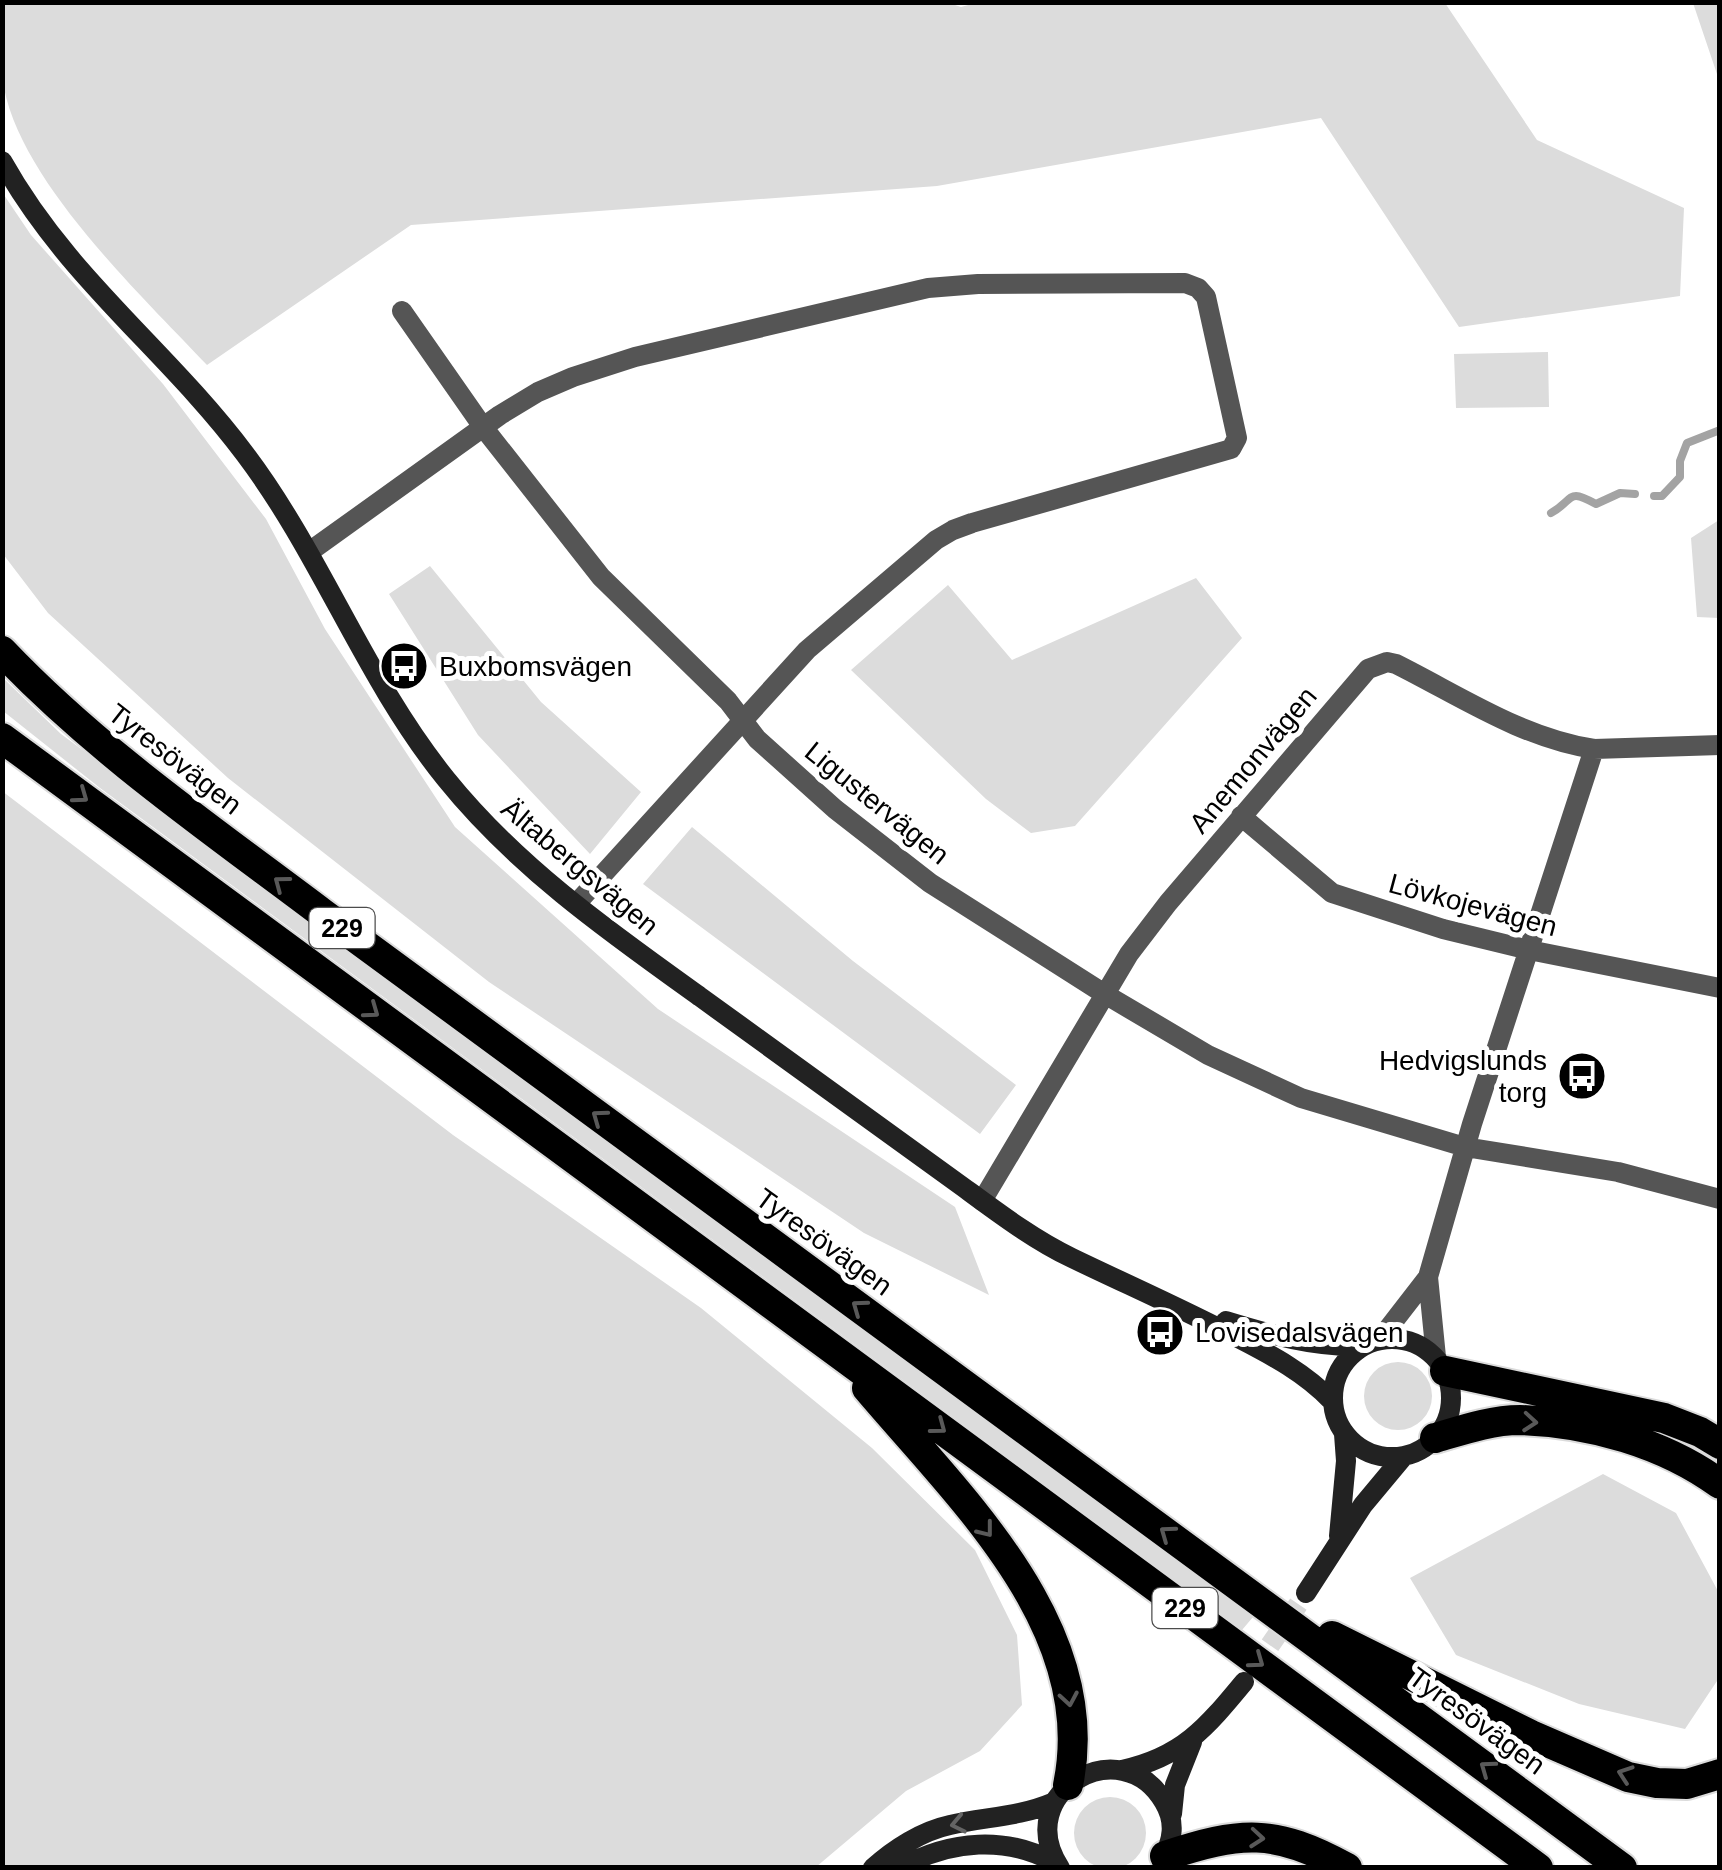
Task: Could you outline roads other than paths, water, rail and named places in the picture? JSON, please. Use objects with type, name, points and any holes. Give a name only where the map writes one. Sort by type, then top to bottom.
[{"type":"highway","name":"Tyresövägen","points":[[2,651],[77,723],[139,775],[1622,1868]]},
{"type":"highway","name":"229","points":[[2,738],[1538,1868]]},
{"type":"highway","points":[[833,1348],[988,1532],[1044,1617],[1060,1660],[1074,1746],[1060,1794]]},
{"type":"highway","points":[[1440,1364],[1650,1414],[1700,1432],[1720,1444]]},
{"type":"highway","points":[[1435,1438],[1518,1420],[1588,1428],[1659,1448],[1720,1484]]},
{"type":"highway","points":[[1245,1591],[1450,1696],[1628,1777],[1688,1784],[1720,1774]]},
{"type":"highway","points":[[1162,1862],[1234,1836],[1295,1844],[1347,1868]]},
{"type":"street","name":"Ältabergsvägen","points":[[2,162],[57,245],[210,410],[245,454],[308,552],[374,671],[444,776],[512,851],[576,904],[982,1202],[1066,1256],[1176,1305],[1284,1362],[1332,1401]]},
{"type":"street","points":[[308,552],[538,392],[617,363],[928,288],[978,284],[1186,283],[1198,288],[1210,309],[1237,438],[1231,450],[953,530],[807,650],[576,904]]},
{"type":"street","name":"Ligustervägen","points":[[402,311],[484,427],[601,577],[728,701],[757,739],[888,852],[1104,994],[1208,1055],[1301,1098],[1465,1147]]},
{"type":"street","name":"Anemonvägen","points":[[982,1202],[1104,994],[1168,902],[1368,669],[1387,662],[1396,664],[1553,741],[1594,749],[1720,745]]},
{"type":"street","points":[[1306,1593],[1339,1538],[1403,1458],[1435,1438],[1450,1412],[1451,1392],[1440,1364],[1428,1277],[1465,1147],[1594,749]]},
{"type":"street","name":"Lövkojevägen","points":[[1241,816],[1332,893],[1442,928],[1529,950],[1720,988]]},
{"type":"street","points":[[1465,1147],[1618,1172],[1720,1199]]},
{"type":"street","points":[[1339,1538],[1346,1461],[1344,1434],[1332,1401],[1334,1379],[1345,1360],[1371,1342],[1428,1277]]},
{"type":"street","name":"Ältabergsvägen","points":[[1176,1305],[1324,1347],[1371,1342]]},
{"type":"street","points":[[1371,1342],[1405,1338],[1424,1345],[1440,1364]]},
{"type":"street","points":[[1344,1434],[1371,1454],[1403,1458]]},
{"type":"street","points":[[1162,1862],[1172,1836],[1175,1785],[1192,1741],[1244,1682]]},
{"type":"street","points":[[873,1868],[905,1844],[947,1825],[1033,1811],[1082,1775],[1147,1765],[1192,1741]]},
{"type":"street","points":[[1122,1770],[1145,1779],[1172,1816]]},
{"type":"street","points":[[1058,1866],[1047,1842],[1046,1824],[1060,1794]]},
{"type":"street","points":[[900,1868],[953,1846],[998,1844],[1036,1852],[1058,1866]]},
{"type":"waterway","points":[[1654,496],[1662,496],[1680,477],[1680,461],[1687,443],[1720,430]]},
{"type":"waterway","points":[[1551,513],[1575,496],[1596,504],[1620,493],[1635,494]]},
{"type":"tunnel","points":[[1253,1670],[1306,1593]]},
{"type":"place","name":"Buxbomsvägen","points":[[404,666]]},
{"type":"place","name":"Hedvigslunds torg","points":[[1582,1076]]},
{"type":"place","name":"Lovisedalsvägen","points":[[1160,1332]]}]
